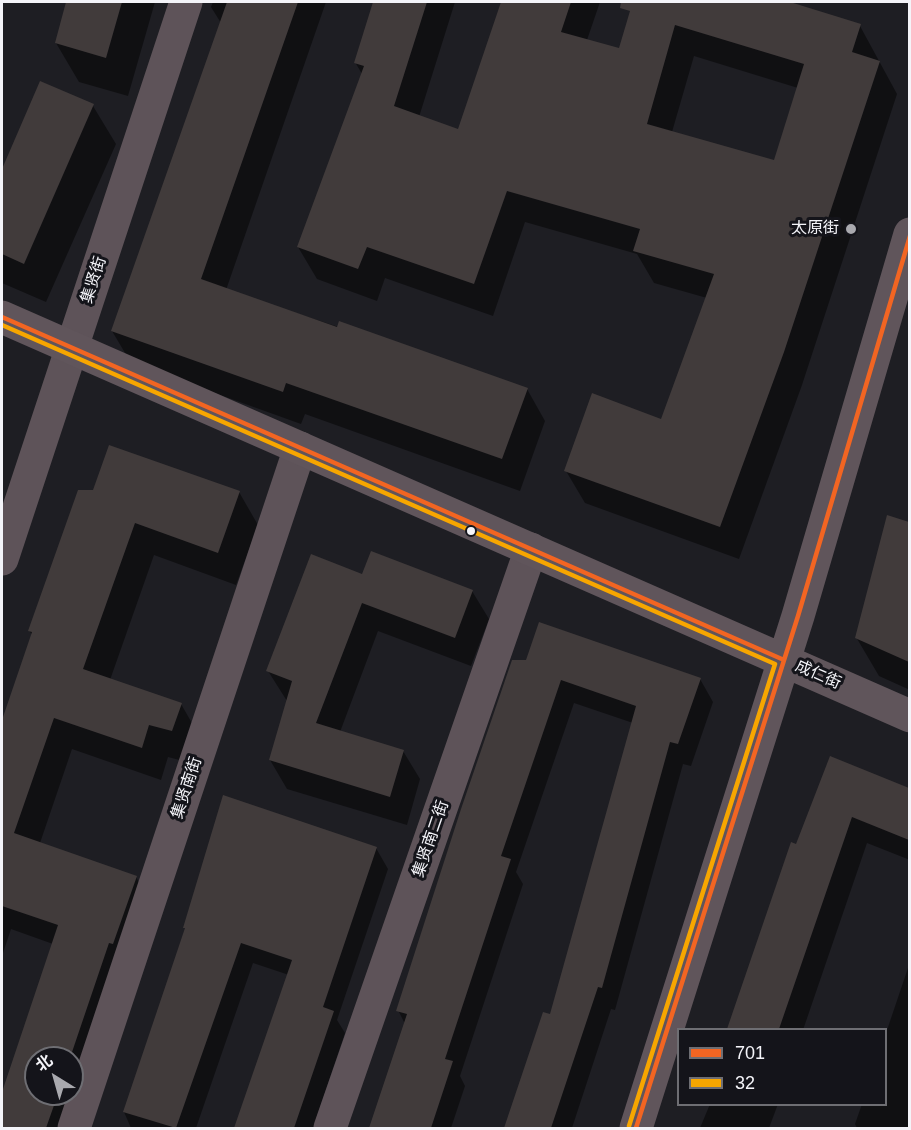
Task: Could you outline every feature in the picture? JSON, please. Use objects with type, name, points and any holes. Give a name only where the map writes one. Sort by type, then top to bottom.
[{"type":"street","name":"集贤街","points":[[2,559],[186,2]]},
{"type":"street","points":[[636,1128],[784,660],[909,234]]},
{"type":"street","name":"成仁街","points":[[2,317],[909,716]]},
{"type":"street","name":"集贤南街","points":[[74,1128],[300,448]]},
{"type":"street","name":"集贤南二街","points":[[330,1128],[531,549]]},
{"type":"building","points":[[66,2],[122,2],[106,58],[55,43]]},
{"type":"building","points":[[227,2],[298,2],[201,279],[337,327],[339,321],[528,388],[502,459],[286,383],[283,392],[111,331]]},
{"type":"building","points":[[373,2],[427,2],[394,106],[458,129],[501,2],[571,2],[561,32],[619,48],[630,11],[620,8],[621,2],[790,2],[861,24],[852,52],[880,61],[784,352],[720,527],[564,471],[592,393],[661,419],[714,274],[633,251],[640,229],[507,191],[474,284],[367,247],[358,269],[297,247],[364,66],[354,63]],"holes":[[[675,25],[804,64],[774,160],[647,124]]]},
{"type":"building","points":[[40,81],[94,104],[24,264],[2,254],[2,169]]},
{"type":"building","points":[[109,445],[240,491],[218,553],[135,523],[83,669],[182,703],[172,731],[149,725],[142,748],[54,718],[14,833],[137,876],[113,944],[109,943],[74,1046],[24,1046],[24,1106],[54,1106],[46,1128],[2,1128],[2,1092],[58,925],[2,906],[2,720],[32,632],[28,631],[78,490],[93,490]]},
{"type":"building","points":[[887,515],[909,522],[909,662],[855,638]]},
{"type":"building","points":[[371,551],[473,590],[455,638],[362,603],[316,723],[404,750],[390,797],[269,760],[292,681],[266,671],[311,554],[362,574]]},
{"type":"building","points":[[539,622],[701,678],[678,744],[670,742],[602,988],[598,987],[551,1128],[504,1128],[543,1012],[550,1014],[636,706],[561,680],[501,856],[511,859],[445,1059],[453,1061],[431,1128],[369,1128],[407,1014],[396,1011],[461,809],[512,660],[526,660]]},
{"type":"building","points":[[830,756],[909,788],[909,840],[852,817],[779,1028],[727,1028],[791,842],[796,844]]},
{"type":"building","points":[[223,795],[377,847],[323,1007],[334,1011],[294,1128],[234,1128],[292,960],[241,943],[176,1128],[123,1112],[185,928],[183,928]]},
{"type":"transit line","name":"701","points":[[636,1128],[798,616],[910,236]]},
{"type":"transit line","name":"701","points":[[2,317],[784,660]]},
{"type":"transit line","name":"32","points":[[2,325],[775,664],[629,1126]]},
{"type":"place","name":"太原街","points":[[851,229]]}]
